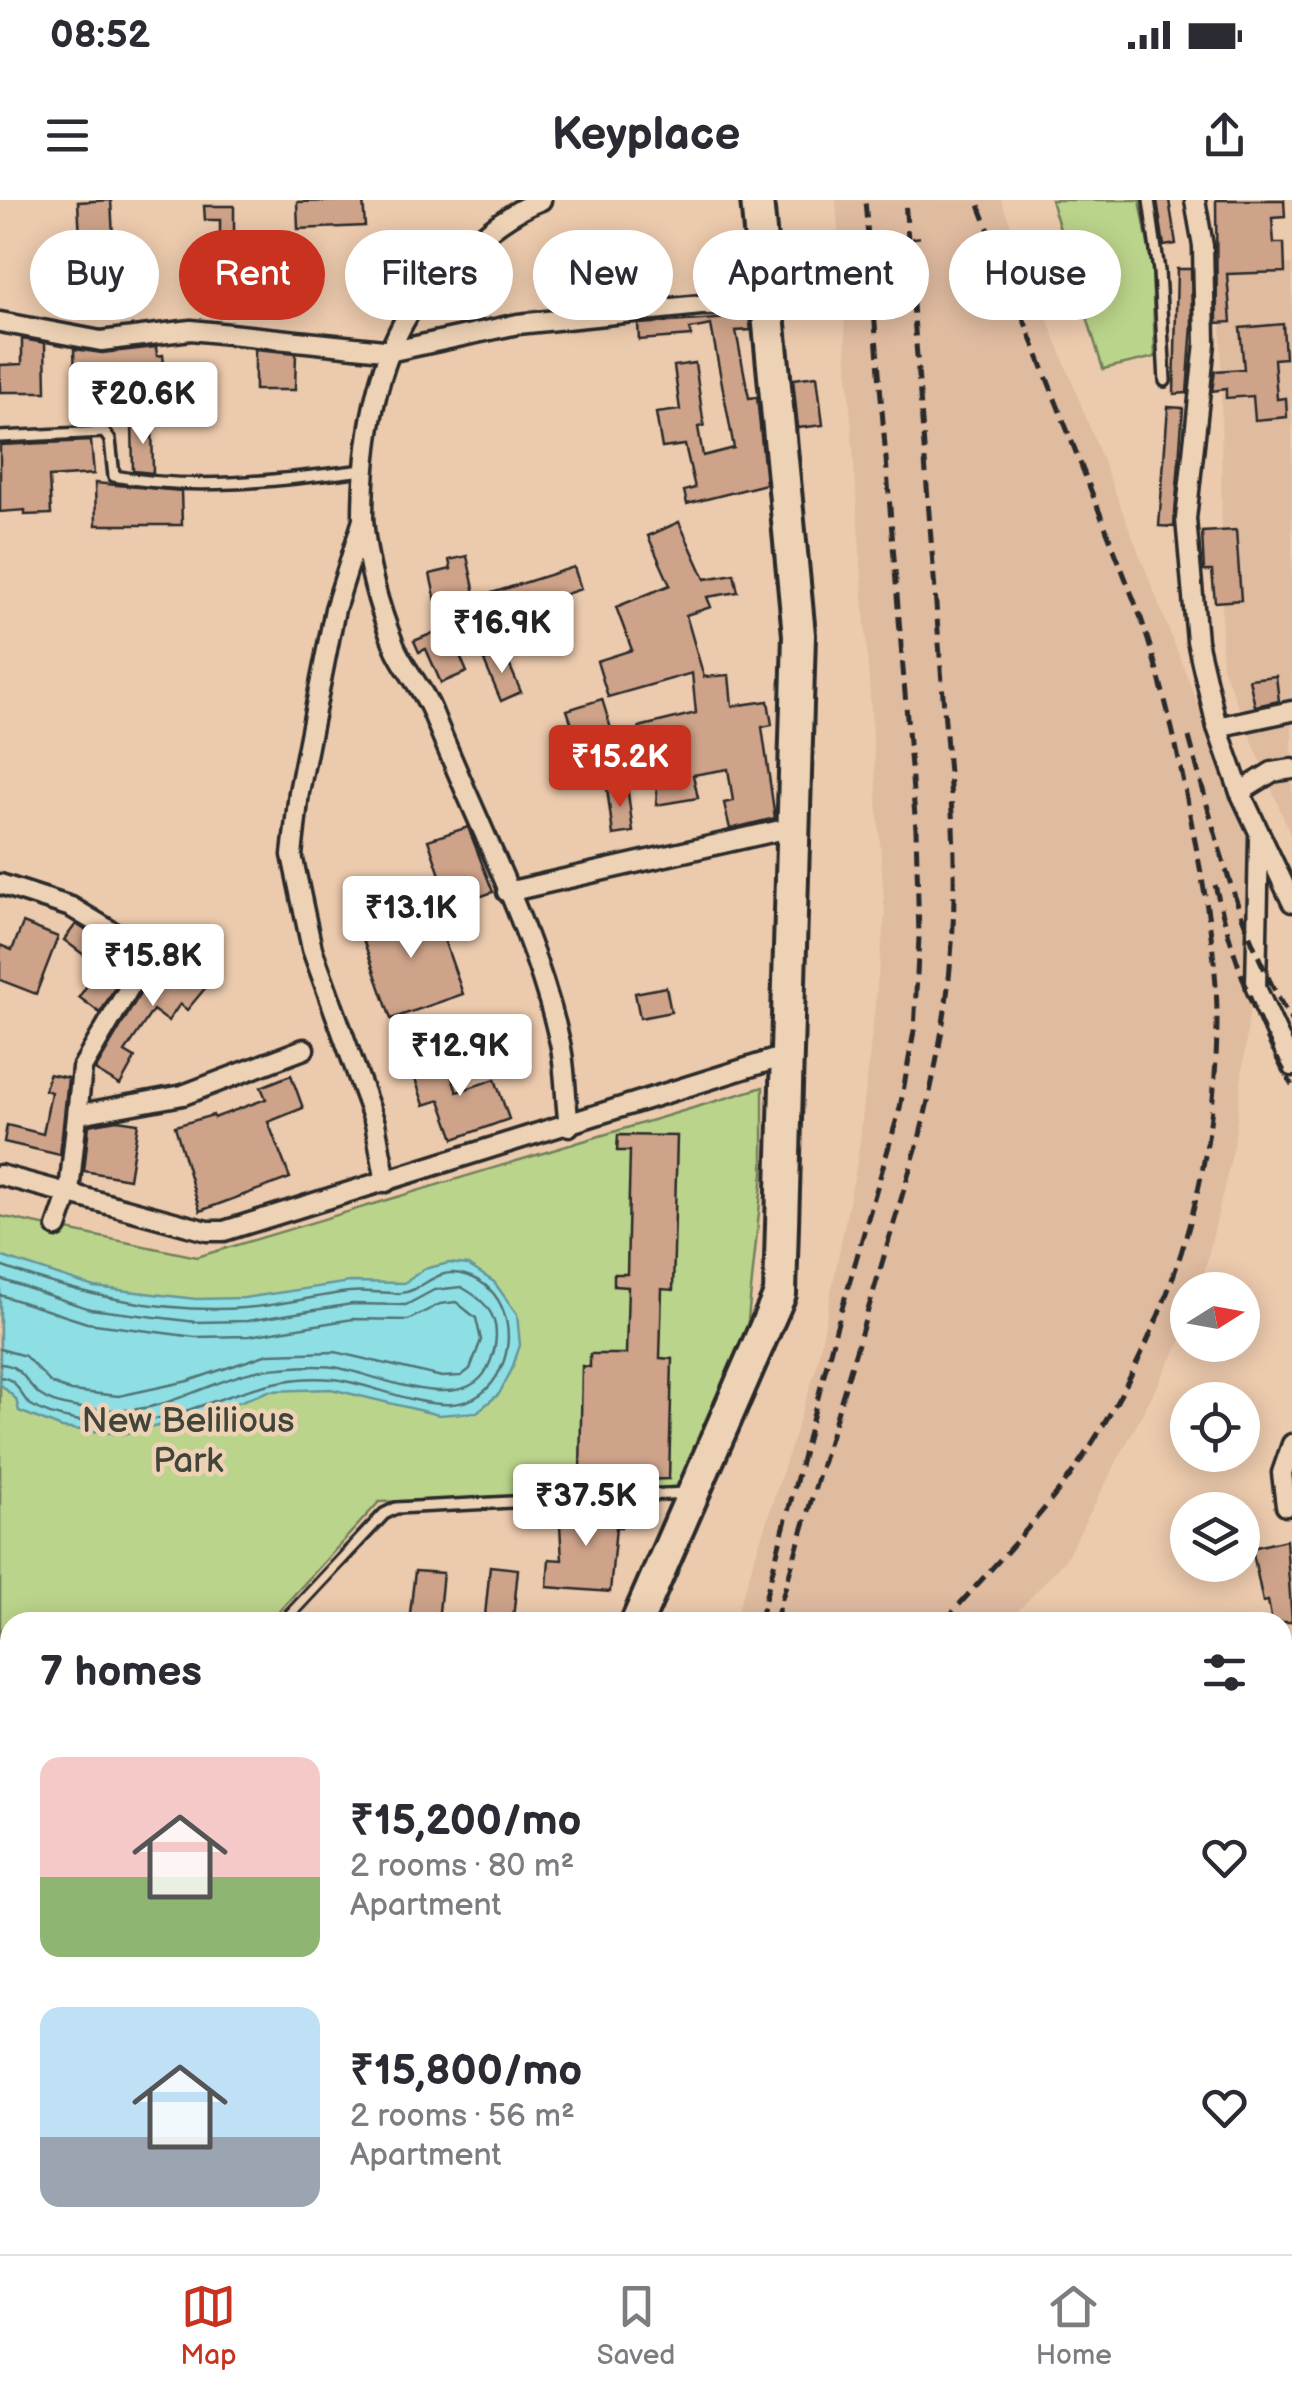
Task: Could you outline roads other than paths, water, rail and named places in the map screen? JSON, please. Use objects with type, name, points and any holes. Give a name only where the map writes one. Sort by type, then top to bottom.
[{"type":"main road","points":[[757,200],[760,230]]},
{"type":"main road","points":[[641,1612],[780,1294],[799,636],[769,320]]},
{"type":"street","points":[[541,200],[492,227],[451,265],[409,313],[378,391],[363,470],[363,520],[371,572],[394,646],[430,706],[453,771],[543,980],[561,1047],[569,1126]]},
{"type":"street","points":[[1195,200],[1203,246],[1204,342],[1186,519],[1197,641],[1217,727],[1240,792],[1292,902]]},
{"type":"street","points":[[0,322],[101,341],[192,330],[393,351],[518,324],[693,306]]},
{"type":"street","points":[[363,520],[334,609],[299,792],[292,855],[312,949],[374,1124],[386,1182]]},
{"type":"street","points":[[1217,727],[1292,711]]},
{"type":"street","points":[[1240,792],[1272,772],[1292,769]]},
{"type":"street","points":[[507,892],[794,826]]},
{"type":"street","points":[[1259,833],[1256,988],[1292,1066]]},
{"type":"street","points":[[0,884],[70,907],[149,954],[82,1068],[69,1192],[57,1227]]},
{"type":"street","points":[[80,1114],[183,1095],[304,1049]]},
{"type":"street","points":[[0,1175],[206,1231],[224,1232],[788,1055]]},
{"type":"street","points":[[1286,1506],[1282,1473],[1292,1444]]},
{"type":"lane","points":[[1149,200],[1159,271],[1166,381]]},
{"type":"lane","points":[[0,436],[104,432],[110,440],[114,476],[133,480],[268,481],[363,470]]},
{"type":"lane","points":[[292,1612],[384,1514],[396,1508],[694,1493]]},
{"type":"water","points":[[0,1256],[94,1287],[196,1299],[244,1298],[350,1282],[404,1283],[424,1269],[449,1263],[468,1265],[494,1282],[517,1314],[520,1345],[499,1394],[477,1412],[439,1415],[331,1389],[269,1391],[198,1417],[122,1434],[62,1428],[19,1411],[16,1399],[0,1384]]},
{"type":"railway","points":[[762,1612],[836,1329],[900,1108],[914,1031],[919,937],[916,829],[865,200]]},
{"type":"railway","points":[[778,1612],[919,1139],[937,1059],[952,946],[953,826],[905,200]]},
{"type":"railway","points":[[953,1612],[1073,1472],[1144,1348],[1184,1243],[1198,1188],[1209,1133],[1217,1019],[1213,948],[1202,877],[1177,750],[1149,644],[977,200]]},
{"type":"railway","points":[[1189,737],[1243,918],[1292,1022]]},
{"type":"railway","points":[[1215,885],[1246,988],[1292,1085]]},
{"type":"park label","name":"New Belilious Park","points":[[188,1440]]}]
